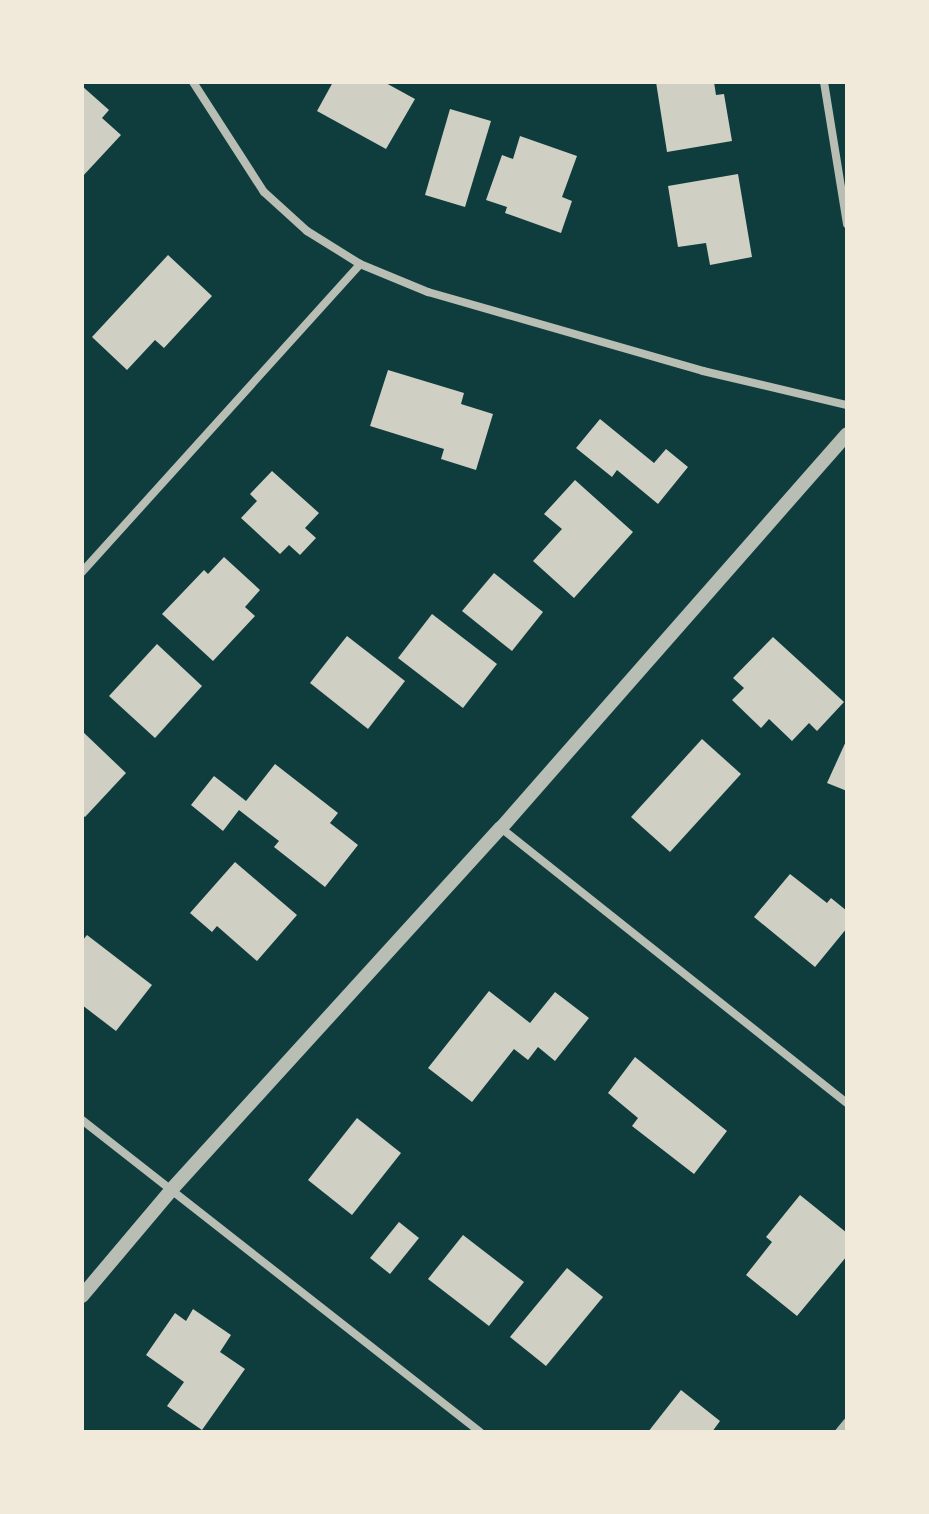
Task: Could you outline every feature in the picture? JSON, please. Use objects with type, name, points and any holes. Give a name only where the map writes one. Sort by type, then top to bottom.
[{"type":"street","points":[[193,82],[264,192],[307,231],[360,264],[428,292],[703,371],[847,405]]},
{"type":"street","points":[[824,82],[847,224]]},
{"type":"street","points":[[82,572],[360,264]]},
{"type":"street","points":[[82,1296],[172,1189],[501,828],[847,434]]},
{"type":"street","points":[[501,828],[847,1103]]},
{"type":"street","points":[[82,1120],[480,1432]]},
{"type":"street","points":[[839,1432],[847,1422]]},
{"type":"building","points":[[333,82],[384,82],[415,99],[386,149],[317,111]]},
{"type":"building","points":[[656,82],[714,82],[716,95],[724,94],[732,141],[667,152]]},
{"type":"building","points":[[82,86],[109,110],[102,118],[121,135],[82,177]]},
{"type":"building","points":[[450,109],[491,121],[465,207],[425,195]]},
{"type":"building","points":[[520,136],[577,156],[562,197],[572,201],[561,233],[505,213],[507,207],[486,200],[502,155],[513,159]]},
{"type":"building","points":[[738,174],[752,257],[710,265],[706,243],[678,247],[668,186]]},
{"type":"building","points":[[168,255],[212,296],[164,348],[155,340],[127,370],[92,337]]},
{"type":"building","points":[[388,370],[464,393],[461,404],[493,414],[476,470],[441,459],[444,449],[370,426]]},
{"type":"building","points":[[600,419],[654,463],[666,449],[688,467],[658,504],[617,470],[612,477],[576,448]]},
{"type":"building","points":[[272,471],[319,513],[305,528],[316,538],[300,555],[289,545],[280,554],[241,518],[257,501],[250,494]]},
{"type":"building","points":[[575,480],[633,532],[574,598],[533,561],[562,529],[544,514]]},
{"type":"building","points":[[224,557],[260,590],[245,607],[255,616],[213,661],[162,614],[204,570],[208,574]]},
{"type":"building","points":[[494,573],[543,612],[512,651],[462,611]]},
{"type":"building","points":[[432,614],[497,664],[463,708],[398,658]]},
{"type":"building","points":[[347,636],[405,681],[368,729],[310,683]]},
{"type":"building","points":[[773,637],[844,702],[817,731],[809,723],[792,741],[769,719],[761,728],[732,700],[744,688],[733,678]]},
{"type":"building","points":[[157,644],[202,686],[155,738],[109,696]]},
{"type":"building","points":[[82,731],[126,773],[85,817],[82,815]]},
{"type":"building","points":[[702,739],[741,774],[670,852],[631,817]]},
{"type":"building","points":[[847,739],[847,791],[827,783]]},
{"type":"building","points":[[275,764],[338,813],[330,823],[358,845],[325,887],[274,847],[279,841],[239,810],[223,831],[191,805],[214,776],[246,801]]},
{"type":"building","points":[[235,862],[297,915],[257,961],[217,926],[212,932],[190,913]]},
{"type":"building","points":[[790,874],[827,903],[831,898],[847,911],[847,928],[815,967],[754,917]]},
{"type":"building","points":[[87,935],[152,985],[116,1031],[82,1005],[82,941]]},
{"type":"building","points":[[489,991],[530,1023],[555,992],[589,1018],[555,1061],[538,1047],[528,1060],[514,1049],[472,1102],[428,1068]]},
{"type":"building","points":[[635,1057],[727,1131],[694,1174],[632,1126],[638,1118],[608,1093]]},
{"type":"building","points":[[357,1118],[401,1153],[352,1215],[308,1180]]},
{"type":"building","points":[[800,1195],[847,1233],[847,1256],[797,1316],[746,1275],[772,1242],[766,1237]]},
{"type":"building","points":[[399,1222],[419,1238],[390,1274],[370,1258]]},
{"type":"building","points":[[463,1235],[524,1282],[489,1326],[428,1279]]},
{"type":"building","points":[[567,1268],[603,1297],[546,1366],[510,1337]]},
{"type":"building","points":[[193,1309],[231,1335],[220,1352],[245,1369],[202,1430],[167,1406],[184,1382],[146,1355],[175,1313],[186,1321]]},
{"type":"building","points":[[681,1390],[720,1421],[712,1432],[648,1432]]}]
